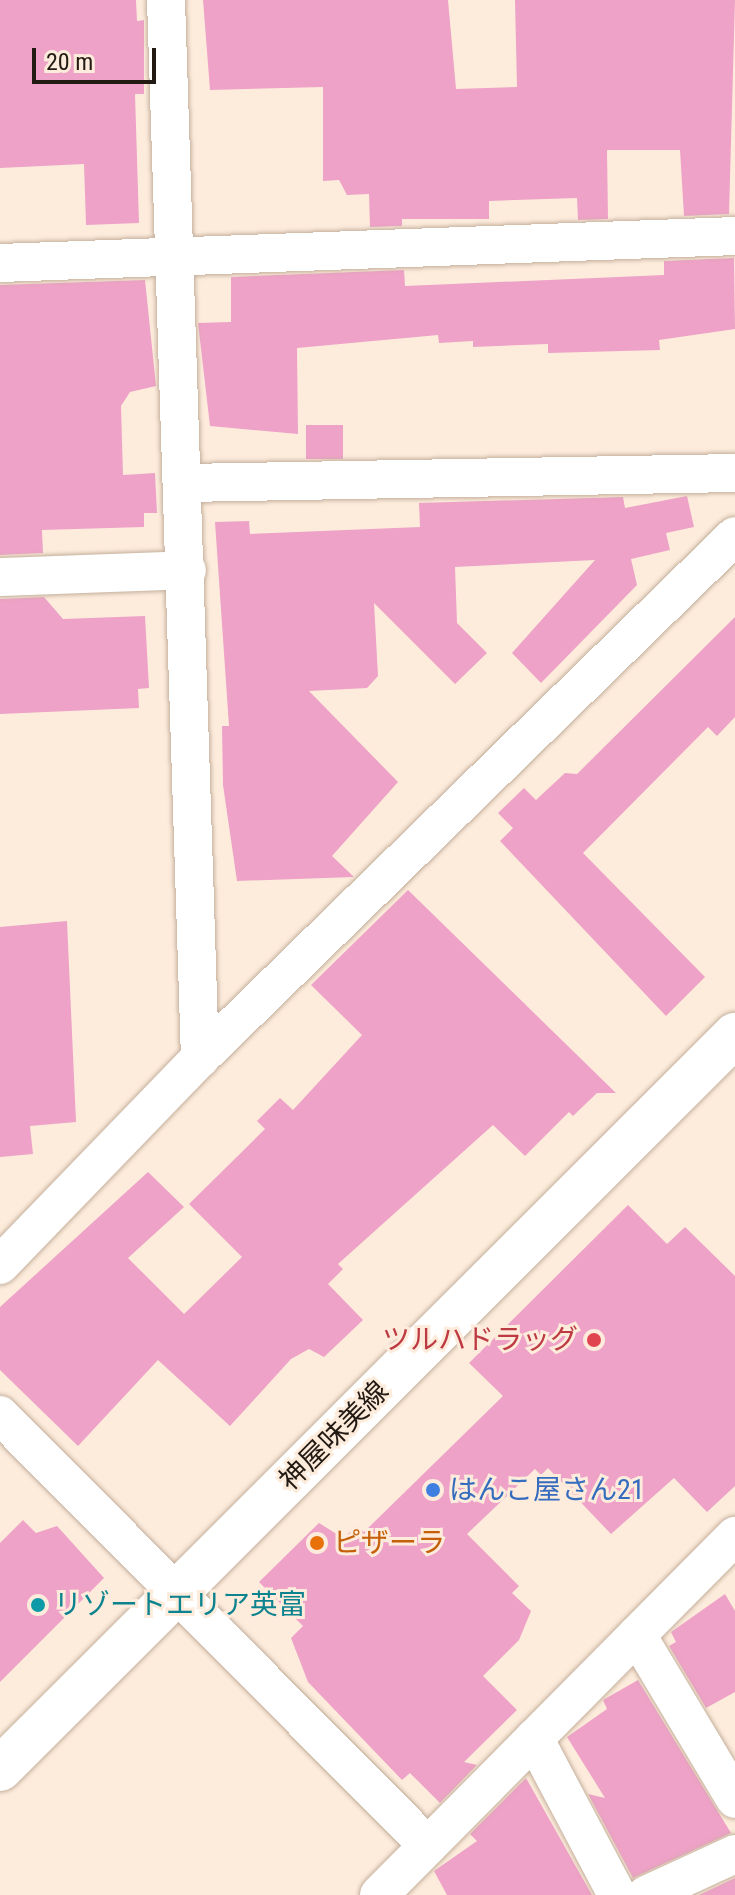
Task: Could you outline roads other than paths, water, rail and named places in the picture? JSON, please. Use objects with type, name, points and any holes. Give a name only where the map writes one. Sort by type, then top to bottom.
[{"type":"main road","name":"神屋味美線","points":[[0,1769],[735,1035]]},
{"type":"street","points":[[166,0],[180,257],[200,1058]]},
{"type":"street","points":[[0,263],[735,236]]},
{"type":"street","points":[[185,483],[735,473]]},
{"type":"street","points":[[0,1265],[200,1058],[735,536]]},
{"type":"street","points":[[0,577],[187,570]]},
{"type":"street","points":[[0,1415],[428,1846]]},
{"type":"street","points":[[379,1895],[735,1536]]},
{"type":"street","points":[[637,1635],[731,1784]]},
{"type":"street","points":[[534,1738],[617,1895]]},
{"type":"street","points":[[646,1895],[735,1854]]},
{"type":"place","name":"ツルハドラッグ","points":[[594,1340]]},
{"type":"place","name":"はんこ屋さん21","points":[[433,1490]]},
{"type":"place","name":"ピザーラ","points":[[317,1543]]},
{"type":"place","name":"リゾートエリア英富","points":[[38,1605]]}]
